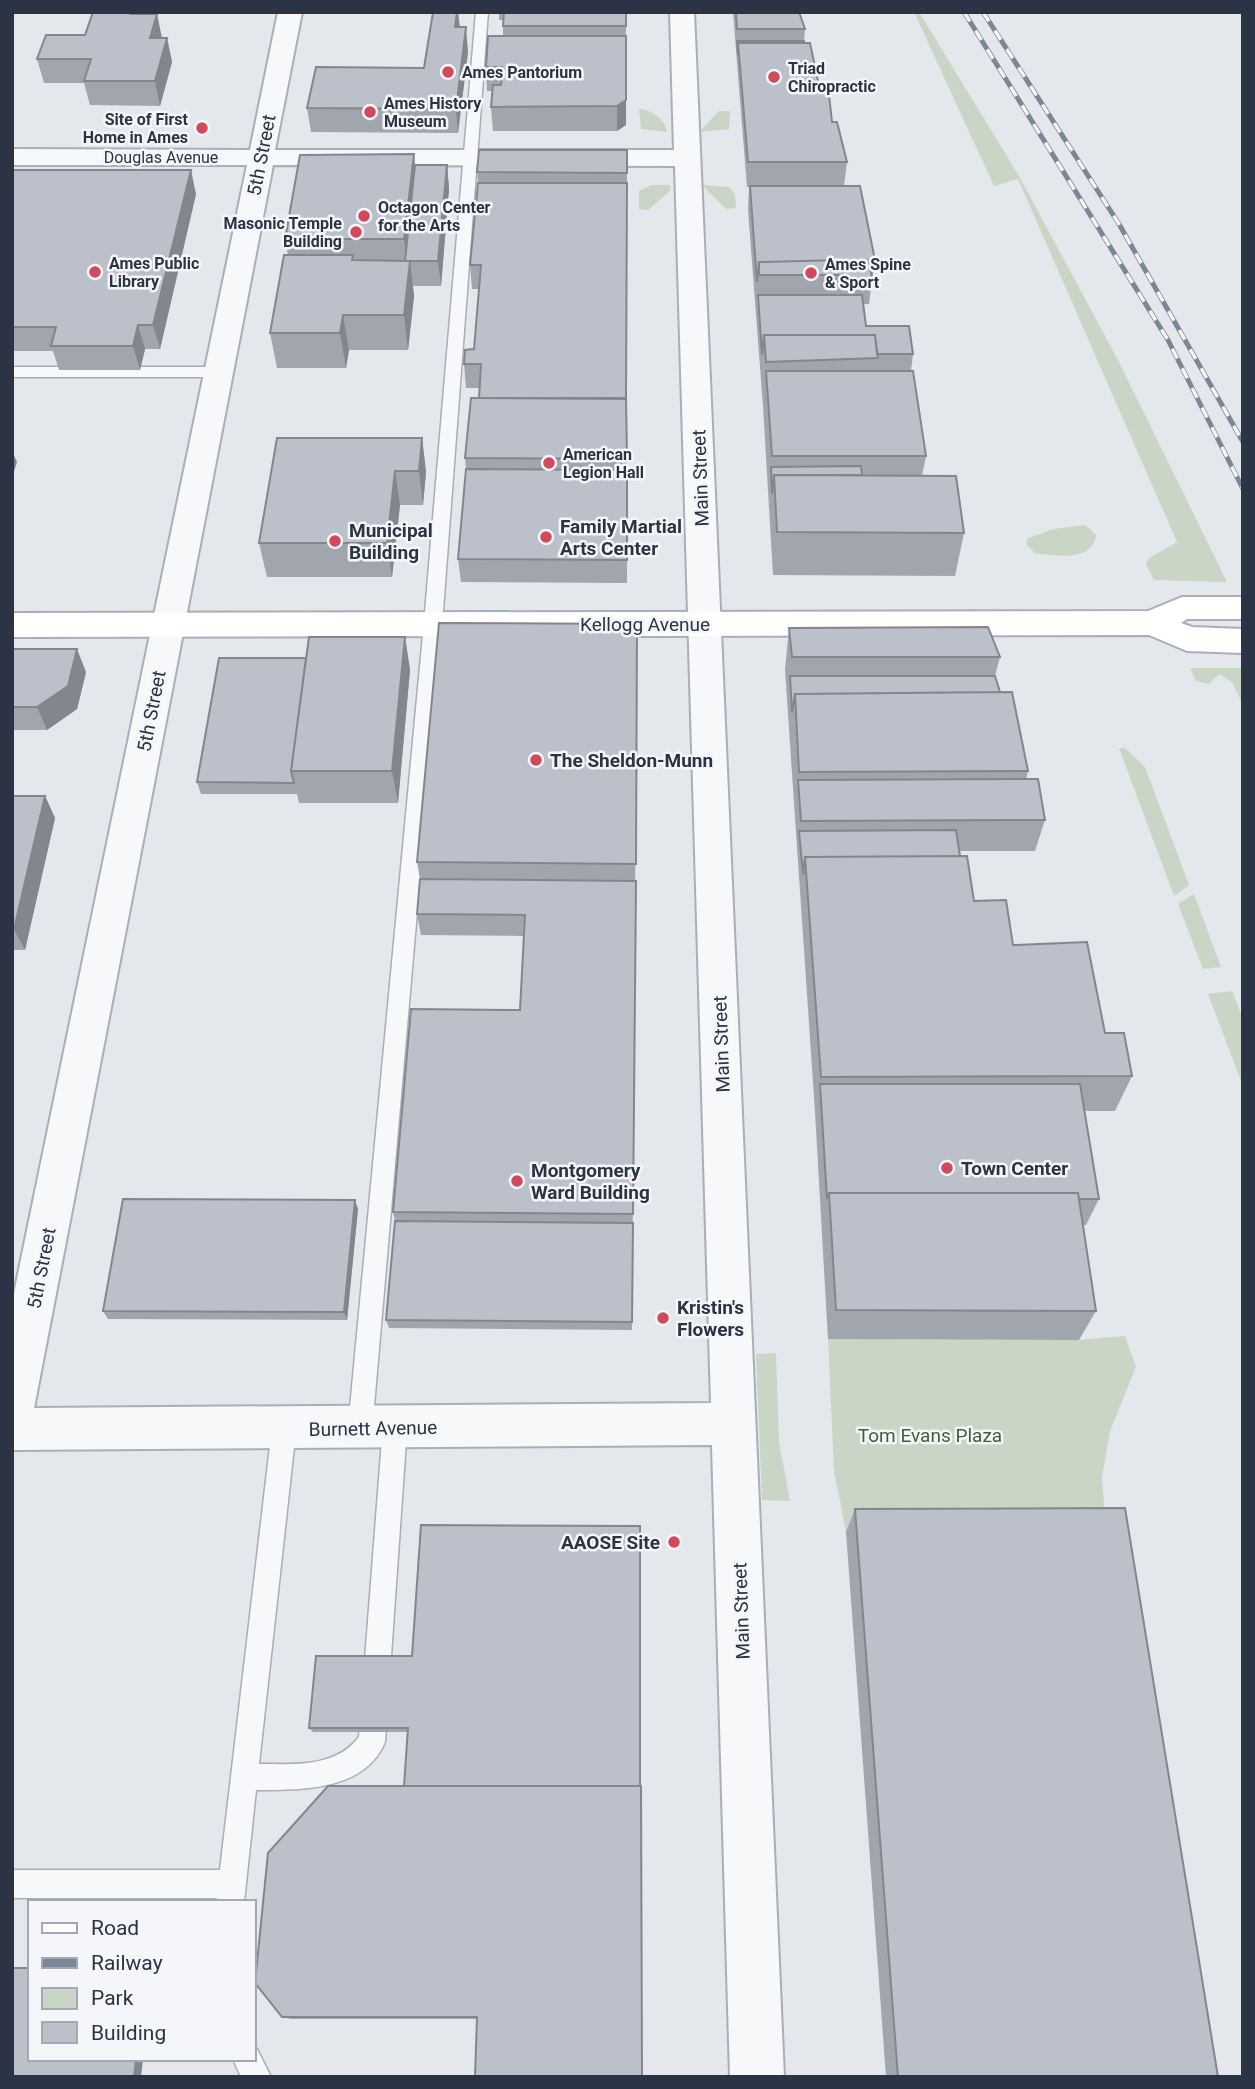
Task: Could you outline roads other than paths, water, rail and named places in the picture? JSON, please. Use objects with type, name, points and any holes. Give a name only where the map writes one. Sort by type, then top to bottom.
[{"type":"street","name":"5th Street","points":[[12,1410],[290,12]]},
{"type":"street","name":"Main Street","points":[[681,12],[757,2077]]},
{"type":"street","name":"Douglas Avenue","points":[[12,157],[687,158]]},
{"type":"street","name":"Kellogg Avenue","points":[[1153,623],[1182,608],[1243,608]]},
{"type":"street","name":"Kellogg Avenue","points":[[12,625],[1153,623],[1187,639],[1243,640]]},
{"type":"street","name":"Burnett Avenue","points":[[12,1429],[734,1424]]},
{"type":"lane","points":[[245,1777],[312,1777],[358,1760],[372,1742],[378,1428],[433,624],[482,12]]},
{"type":"lane","points":[[12,372],[219,372]]},
{"type":"lane","points":[[12,1884],[231,1893],[284,1429]]},
{"type":"lane","points":[[248,2061],[257,2077]]},
{"type":"railway","points":[[964,12],[1168,340],[1243,489]]},
{"type":"railway","points":[[983,12],[1119,224],[1243,442]]},
{"type":"place","name":"Ames Pantorium","points":[[448,72]]},
{"type":"place","name":"Triad Chiropractic","points":[[774,77]]},
{"type":"place","name":"Ames History Museum","points":[[370,112]]},
{"type":"place","name":"Site of First Home in Ames","points":[[202,128]]},
{"type":"place","name":"Octagon Center for the Arts","points":[[364,216]]},
{"type":"place","name":"Masonic Temple Building","points":[[356,232]]},
{"type":"place","name":"Ames Public Library","points":[[95,272]]},
{"type":"place","name":"Ames Spine & Sport","points":[[811,273]]},
{"type":"place","name":"American Legion Hall","points":[[549,463]]},
{"type":"place","name":"Family Martial Arts Center","points":[[546,537]]},
{"type":"place","name":"Municipal Building","points":[[335,541]]},
{"type":"place","name":"The Sheldon-Munn","points":[[536,760]]},
{"type":"place","name":"Town Center","points":[[947,1168]]},
{"type":"place","name":"Montgomery Ward Building","points":[[517,1181]]},
{"type":"place","name":"Kristin's Flowers","points":[[663,1318]]},
{"type":"place","name":"AAOSE Site","points":[[674,1542]]},
{"type":"park label","name":"Tom Evans Plaza","points":[[930,1435]]}]
